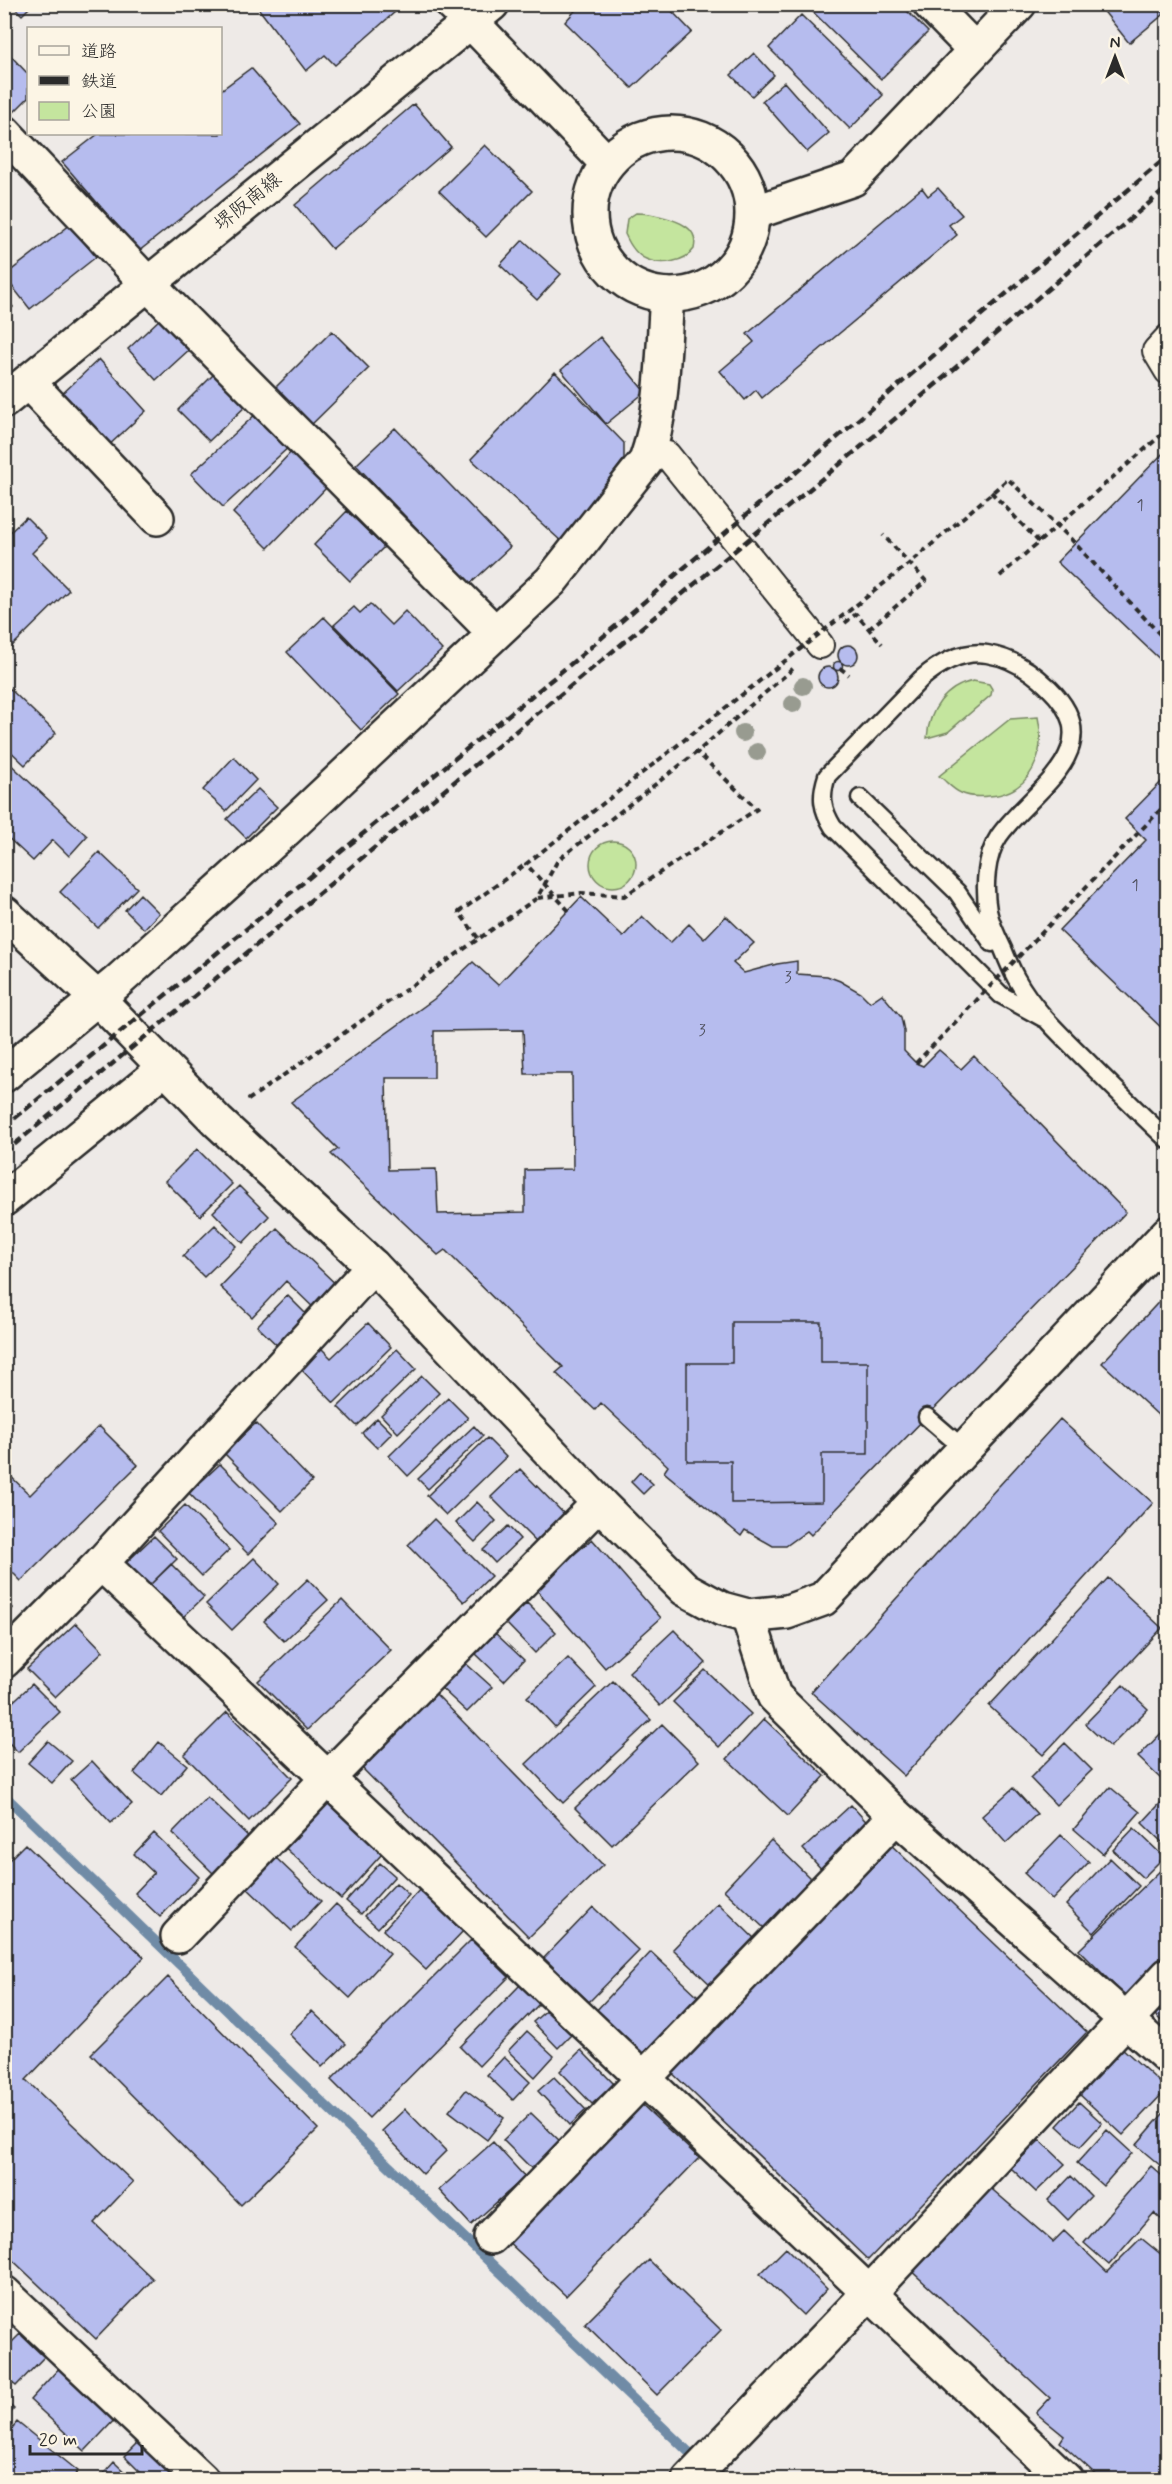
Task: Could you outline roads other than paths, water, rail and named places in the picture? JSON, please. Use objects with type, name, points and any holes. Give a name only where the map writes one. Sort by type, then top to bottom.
[{"type":"street","points":[[930,4],[975,50]]},
{"type":"street","points":[[753,213],[853,179],[1019,4]]},
{"type":"street","points":[[472,10],[607,163]]},
{"type":"street","name":"堺阪南線","points":[[16,392],[472,10]]},
{"type":"street","points":[[4,132],[147,284],[495,633]]},
{"type":"street","points":[[673,132],[698,137],[720,148],[738,166],[749,188],[753,213],[749,239],[737,263],[718,281],[693,292],[667,295],[641,290],[620,277],[602,259],[592,235],[589,210],[595,185],[607,163],[625,146],[648,135],[673,132]]},
{"type":"street","points":[[4,1075],[98,999],[287,829],[551,581],[646,461],[654,440],[663,361],[667,295]]},
{"type":"street","points":[[1167,338],[1156,351],[1167,371]]},
{"type":"street","points":[[16,392],[157,519]]},
{"type":"street","points":[[667,455],[820,645]]},
{"type":"street","points":[[4,913],[98,999],[218,1122],[373,1266],[599,1503],[685,1589],[722,1609],[748,1616],[787,1612],[823,1599],[1167,1233]]},
{"type":"street","points":[[4,1199],[165,1068]]},
{"type":"street","points":[[4,1661],[101,1563],[373,1266]]},
{"type":"street","points":[[178,1936],[328,1778],[599,1503]]},
{"type":"street","points":[[101,1563],[1066,2480]]},
{"type":"street","points":[[748,1616],[774,1696],[896,1816],[1167,2057]]},
{"type":"street","points":[[491,2236],[645,2079],[896,1816]]},
{"type":"street","points":[[689,2480],[870,2292],[1167,1975]]},
{"type":"street","points":[[4,2292],[202,2480]]},
{"type":"lane","points":[[1016,979],[988,913],[987,874],[991,855],[999,837],[1061,770],[1071,743],[1071,729],[1068,714],[1061,702],[1028,669],[1013,660],[998,655],[981,653],[964,655],[934,668],[921,679],[827,776],[822,792],[824,811],[833,827],[1001,995],[1043,1018]]},
{"type":"lane","points":[[860,798],[957,892],[1043,1018],[1167,1140]]},
{"type":"lane","points":[[927,1417],[964,1449]]},
{"type":"waterway","points":[[4,1795],[718,2480]]},
{"type":"railway","points":[[4,1127],[578,658],[1168,156]]},
{"type":"railway","points":[[4,1153],[908,408],[1168,187]]}]
